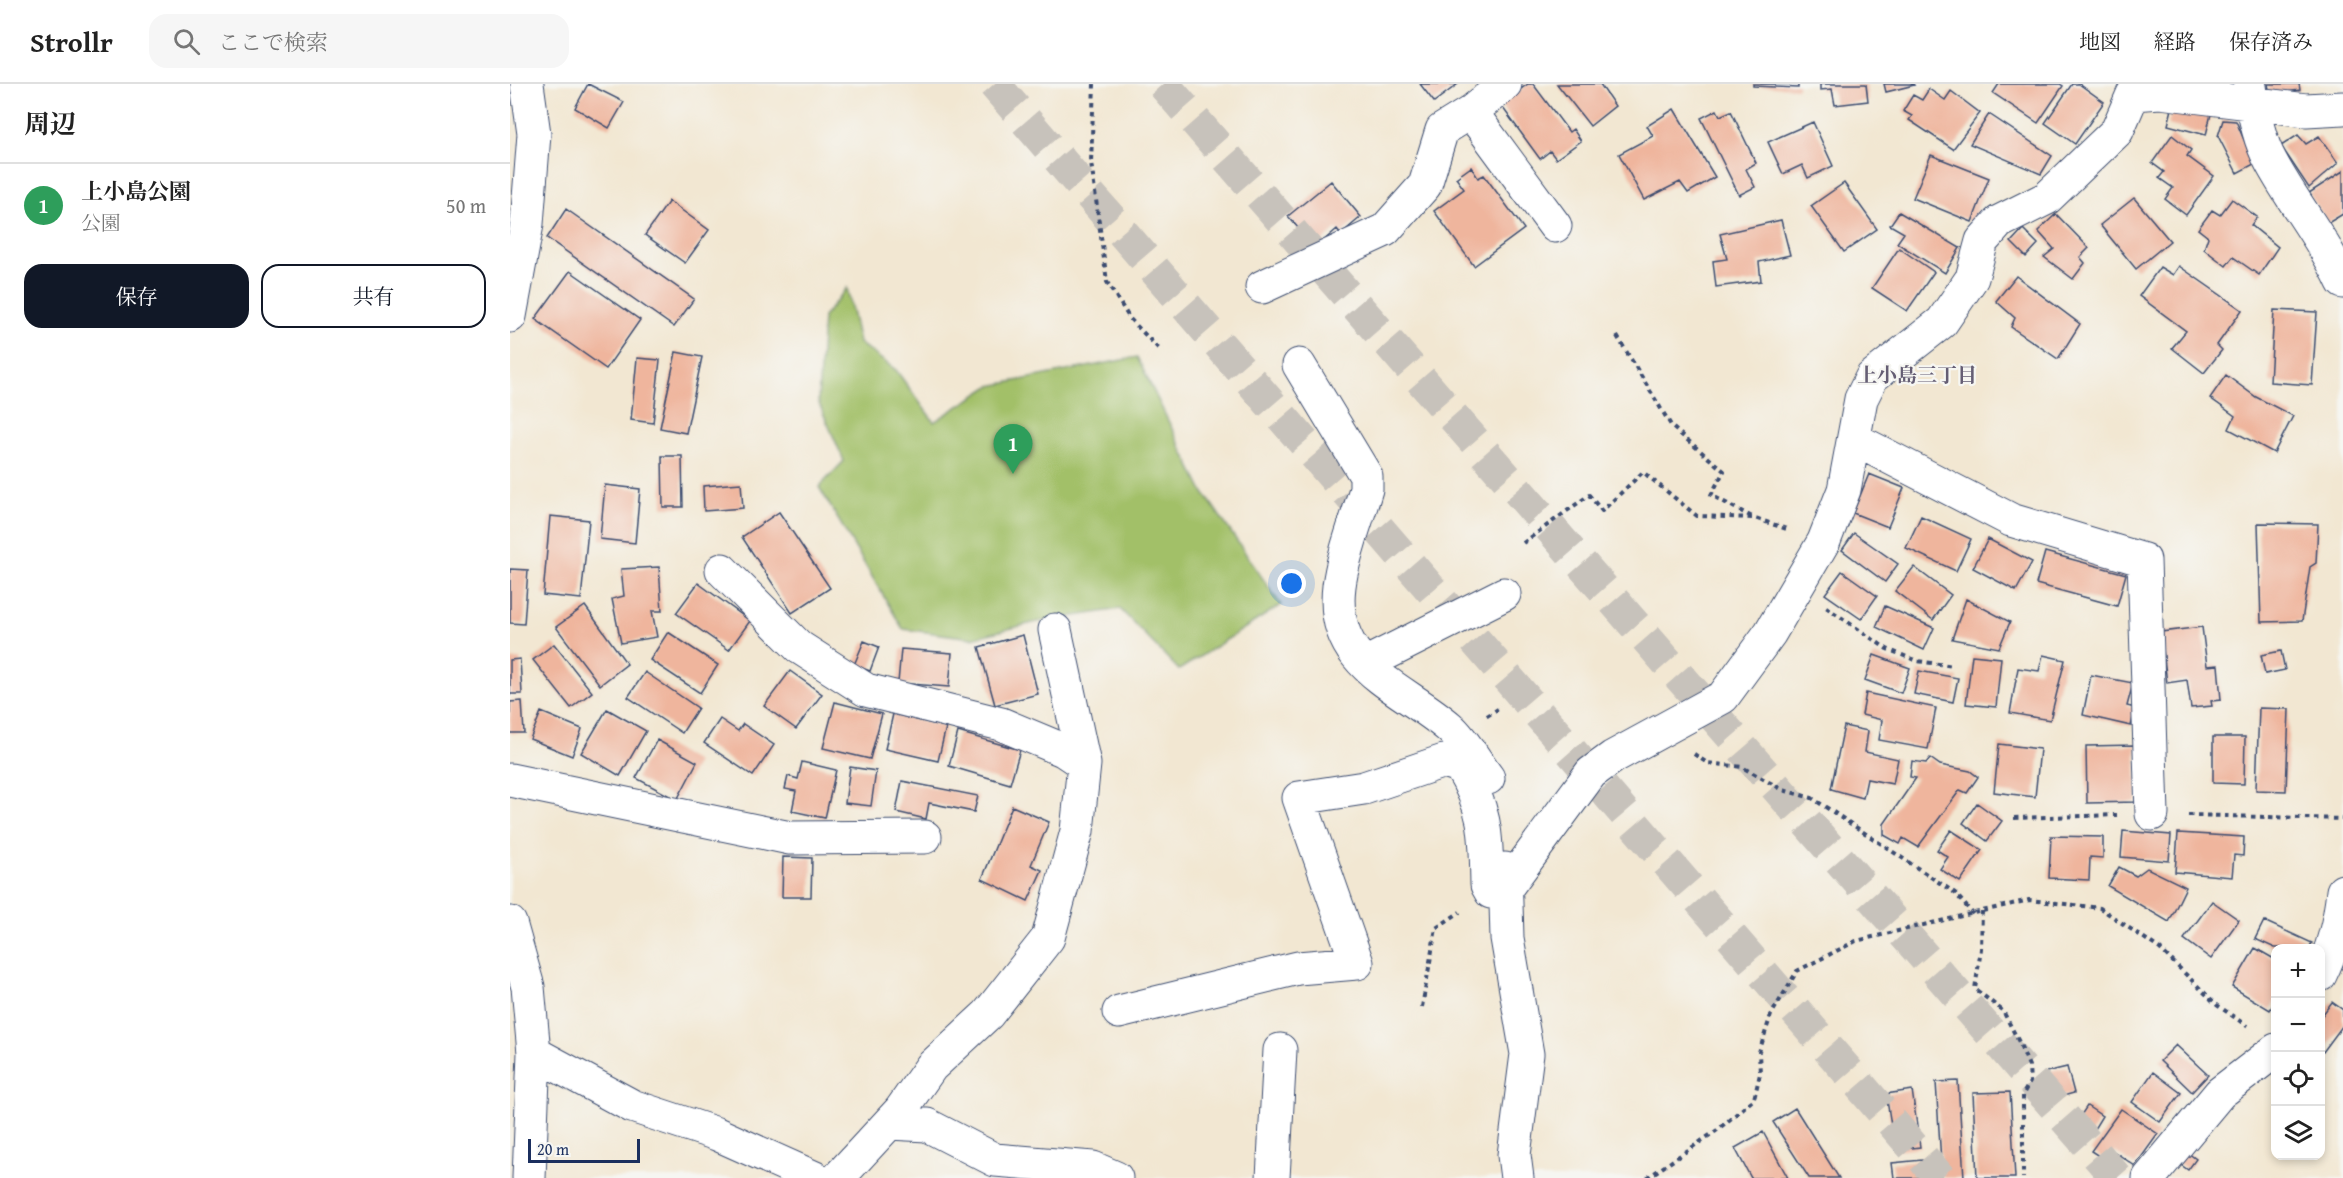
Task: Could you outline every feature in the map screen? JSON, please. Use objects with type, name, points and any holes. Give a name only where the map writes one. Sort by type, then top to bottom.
[{"type":"street","points":[[510,316],[527,224],[534,134],[528,84]]},
{"type":"street","points":[[1262,287],[1385,230],[1425,185],[1442,130],[1471,112],[1505,84]]},
{"type":"street","points":[[1498,890],[1591,773],[1612,757],[1662,733],[1723,697],[1770,633],[1824,541],[1844,490],[1861,399],[1872,377],[1942,322],[1972,278],[1982,241],[1999,222],[2047,198],[2117,131],[2133,94],[2160,92],[2251,95],[2306,110],[2343,108]]},
{"type":"street","points":[[2251,95],[2270,160],[2334,263],[2343,282]]},
{"type":"street","points":[[1471,112],[1555,226]]},
{"type":"street","points":[[1299,365],[1366,476],[1366,489],[1339,585],[1338,616],[1352,652],[1372,672],[1450,728],[1488,777],[1501,808],[1498,890],[1527,1054],[1514,1155],[1516,1178]]},
{"type":"street","points":[[1854,439],[2011,520],[2144,560],[2152,814]]},
{"type":"street","points":[[722,570],[799,646],[866,690],[1001,724],[1063,750],[1084,764]]},
{"type":"street","points":[[1365,664],[1504,594]]},
{"type":"street","points":[[838,1178],[889,1123],[930,1067],[988,1014],[1048,938],[1077,831],[1084,764],[1055,630]]},
{"type":"street","points":[[1119,1012],[1298,968],[1357,963],[1299,798],[1364,788],[1444,760],[1460,766],[1472,786],[1486,825],[1487,885],[1498,890]]},
{"type":"street","points":[[510,780],[790,838],[925,837]]},
{"type":"street","points":[[2325,966],[2343,891]]},
{"type":"street","points":[[510,922],[528,987],[534,1053],[529,1178]]},
{"type":"street","points":[[2149,1178],[2266,1041]]},
{"type":"street","points":[[1273,1178],[1280,1050]]},
{"type":"street","points":[[534,1053],[632,1106],[717,1134],[815,1178]]},
{"type":"street","points":[[889,1123],[927,1125],[995,1160],[1093,1167],[1116,1178]]},
{"type":"path","points":[[1094,84],[1091,162],[1107,282],[1130,319],[1161,351]]},
{"type":"path","points":[[1617,336],[1671,427],[1724,471],[1711,495],[1755,518],[1824,541]]},
{"type":"path","points":[[1523,543],[1589,495],[1602,511],[1643,472],[1697,516],[1755,518]]},
{"type":"path","points":[[1798,588],[1887,649],[1917,661],[1954,666]]},
{"type":"path","points":[[1662,733],[1707,763],[1742,767],[1783,790],[1812,798],[1955,893],[1972,914]]},
{"type":"path","points":[[2014,818],[2152,814],[2343,819]]},
{"type":"path","points":[[1422,1007],[1436,928],[1498,890]]},
{"type":"path","points":[[1647,1178],[1716,1131],[1754,1099],[1760,1074],[1758,1052],[1772,1015],[1797,971],[1856,941],[2029,900],[2100,908],[2160,949],[2217,1005],[2266,1041]]},
{"type":"path","points":[[1982,911],[1981,949],[1975,989],[2002,1011],[2029,1066],[2030,1082],[2023,1094],[2023,1178]]},
{"type":"green space","points":[[847,288],[859,343],[896,370],[934,422],[990,386],[1137,357],[1202,490],[1281,605],[1179,670],[1120,609],[1037,622],[972,638],[903,629],[819,487],[844,461],[818,401],[823,317]]},
{"type":"building","points":[[588,84],[624,102],[609,128],[575,108]]},
{"type":"building","points":[[1420,84],[1458,84],[1434,102]]},
{"type":"building","points":[[1528,84],[1533,84],[1569,132],[1573,129],[1581,141],[1556,159],[1550,151],[1540,159],[1500,104]]},
{"type":"building","points":[[1557,84],[1600,84],[1615,106],[1590,126]]},
{"type":"building","points":[[1753,84],[1798,84],[1798,88],[1753,86]]},
{"type":"building","points":[[1820,84],[1866,84],[1868,101],[1835,105],[1832,89],[1820,90]]},
{"type":"building","points":[[1884,84],[1913,84],[1914,85],[1886,92]]},
{"type":"building","points":[[1999,84],[2060,84],[2063,86],[2038,123],[1993,93]]},
{"type":"building","points":[[2072,84],[2079,84],[2104,102],[2075,144],[2045,123]]},
{"type":"building","points":[[2268,84],[2299,84],[2300,90],[2270,94]]},
{"type":"building","points":[[1929,89],[1945,100],[1951,91],[1980,113],[1953,149],[1909,120],[1912,116],[1903,111],[1913,95],[1922,100]]},
{"type":"building","points":[[2173,105],[2211,114],[2206,135],[2168,125]]},
{"type":"building","points":[[1674,109],[1715,177],[1688,193],[1680,182],[1644,200],[1619,154],[1653,136],[1647,126]]},
{"type":"building","points":[[1717,110],[1720,116],[1731,111],[1756,163],[1746,169],[1755,187],[1739,195],[1701,118]]},
{"type":"building","points":[[1989,114],[2052,156],[2041,174],[1970,144]]},
{"type":"building","points":[[2223,120],[2236,121],[2254,164],[2237,173],[2218,136]]},
{"type":"building","points":[[1813,122],[1833,166],[1808,178],[1802,165],[1783,174],[1768,142]]},
{"type":"building","points":[[2172,135],[2191,150],[2187,156],[2214,176],[2186,215],[2165,199],[2173,188],[2159,178],[2164,172],[2152,163]]},
{"type":"building","points":[[2298,135],[2306,144],[2319,136],[2338,163],[2309,188],[2281,146]]},
{"type":"building","points":[[1931,155],[1989,178],[1972,222],[1913,198]]},
{"type":"building","points":[[1471,167],[1478,178],[1484,175],[1524,229],[1474,266],[1434,211],[1464,189],[1456,178]]},
{"type":"building","points":[[2343,171],[2343,214],[2328,223],[2309,193]]},
{"type":"building","points":[[1331,181],[1361,217],[1341,234],[1337,229],[1315,248],[1288,216]]},
{"type":"building","points":[[1844,183],[1877,229],[1844,252],[1811,206]]},
{"type":"building","points":[[2134,198],[2170,241],[2136,269],[2100,225]]},
{"type":"building","points":[[2232,199],[2257,217],[2251,225],[2278,247],[2259,275],[2233,257],[2226,266],[2204,249],[2208,237],[2198,229],[2212,210],[2220,215]]},
{"type":"building","points":[[669,201],[709,230],[685,263],[645,235]]},
{"type":"building","points":[[566,209],[694,299],[674,327],[547,238]]},
{"type":"building","points":[[1899,212],[1960,248],[1945,273],[1897,243],[1904,233],[1890,225]]},
{"type":"building","points":[[2056,214],[2089,248],[2080,257],[2085,263],[2073,279],[2044,257],[2054,249],[2038,231]]},
{"type":"building","points":[[1781,220],[1790,255],[1759,262],[1761,281],[1716,287],[1713,261],[1727,259],[1720,234]]},
{"type":"building","points":[[2023,229],[2038,244],[2026,257],[2011,242]]},
{"type":"building","points":[[1899,248],[1934,272],[1907,311],[1872,288]]},
{"type":"building","points":[[2179,266],[2242,310],[2217,345],[2222,350],[2204,373],[2172,348],[2186,331],[2139,296],[2160,267],[2173,275]]},
{"type":"building","points":[[570,271],[640,320],[606,369],[535,319]]},
{"type":"building","points":[[2016,276],[2080,324],[2058,359],[2011,327],[2015,318],[1996,301]]},
{"type":"building","points":[[2274,310],[2317,312],[2312,385],[2270,382]]},
{"type":"building","points":[[676,352],[702,357],[686,433],[660,428]]},
{"type":"building","points":[[637,358],[660,360],[653,423],[631,420]]},
{"type":"building","points":[[2226,375],[2256,397],[2293,416],[2274,453],[2229,429],[2235,416],[2210,398]]},
{"type":"building","points":[[662,456],[682,456],[683,507],[663,507]]},
{"type":"building","points":[[1869,474],[1904,488],[1888,527],[1853,513]]},
{"type":"building","points":[[741,483],[743,508],[704,511],[703,486]]},
{"type":"building","points":[[605,485],[640,489],[635,543],[600,539]]},
{"type":"building","points":[[779,512],[830,588],[792,613],[742,537]]},
{"type":"building","points":[[550,516],[589,520],[581,599],[543,595]]},
{"type":"building","points":[[1921,516],[1971,539],[1956,571],[1906,548]]},
{"type":"building","points":[[2258,523],[2318,524],[2316,563],[2310,567],[2302,621],[2261,622]]},
{"type":"building","points":[[1854,533],[1898,564],[1885,582],[1842,550]]},
{"type":"building","points":[[1988,539],[2032,562],[2016,591],[1973,568]]},
{"type":"building","points":[[2045,552],[2126,574],[2117,606],[2036,584]]},
{"type":"building","points":[[659,567],[662,611],[652,611],[657,637],[621,643],[612,599],[624,596],[621,569]]},
{"type":"building","points":[[1914,567],[1951,595],[1933,620],[1895,591]]},
{"type":"building","points":[[510,569],[528,570],[524,624],[510,623]]},
{"type":"building","points":[[1842,571],[1877,596],[1861,619],[1825,594]]},
{"type":"building","points":[[698,583],[750,621],[729,650],[676,613]]},
{"type":"building","points":[[1966,599],[2010,622],[1999,648],[1952,639]]},
{"type":"building","points":[[585,606],[627,664],[600,685],[556,627]]},
{"type":"building","points":[[1885,606],[1934,628],[1924,650],[1876,627]]},
{"type":"building","points":[[2202,627],[2207,666],[2218,665],[2221,700],[2211,701],[2212,706],[2191,708],[2187,680],[2167,683],[2161,632]]},
{"type":"building","points":[[668,632],[718,665],[700,693],[650,660]]},
{"type":"building","points":[[1023,635],[1038,694],[995,705],[979,647]]},
{"type":"building","points":[[864,641],[879,647],[870,671],[854,665]]},
{"type":"building","points":[[554,644],[592,692],[571,708],[533,660]]},
{"type":"building","points":[[901,649],[952,653],[949,687],[898,683]]},
{"type":"building","points":[[2281,651],[2285,670],[2265,674],[2261,655]]},
{"type":"building","points":[[1874,655],[1910,668],[1901,693],[1865,680]]},
{"type":"building","points":[[1972,655],[2001,658],[1996,707],[1966,704]]},
{"type":"building","points":[[2043,655],[2065,660],[2050,720],[2010,713],[2018,668],[2039,671]]},
{"type":"building","points":[[520,659],[522,694],[510,694],[510,660]]},
{"type":"building","points":[[790,671],[822,694],[796,729],[764,706]]},
{"type":"building","points":[[1919,671],[1958,678],[1953,702],[1914,694]]},
{"type":"building","points":[[645,672],[698,708],[682,733],[628,697]]},
{"type":"building","points":[[2091,675],[2133,683],[2127,706],[2135,708],[2131,726],[2083,715]]},
{"type":"building","points":[[1866,693],[1936,708],[1928,749],[1879,740],[1882,720],[1862,715]]},
{"type":"building","points":[[522,701],[524,733],[510,733],[510,702]]},
{"type":"building","points":[[835,702],[882,714],[870,759],[823,748]]},
{"type":"building","points":[[2259,708],[2289,709],[2286,791],[2256,790]]},
{"type":"building","points":[[607,709],[646,731],[620,776],[581,753]]},
{"type":"building","points":[[541,712],[582,729],[572,756],[530,739]]},
{"type":"building","points":[[893,714],[946,727],[938,761],[885,749]]},
{"type":"building","points":[[720,719],[738,731],[743,724],[774,745],[753,776],[704,743]]},
{"type":"building","points":[[1844,726],[1868,731],[1865,752],[1898,759],[1893,784],[1867,779],[1863,798],[1831,789]]},
{"type":"building","points":[[958,732],[1020,750],[1010,784],[949,766]]},
{"type":"building","points":[[2213,737],[2245,737],[2244,784],[2213,783]]},
{"type":"building","points":[[657,740],[697,762],[677,800],[636,778]]},
{"type":"building","points":[[1999,744],[2040,749],[2035,797],[1994,792]]},
{"type":"building","points":[[2136,745],[2137,802],[2087,803],[2086,746]]},
{"type":"building","points":[[1930,758],[1940,765],[1970,771],[1978,777],[1967,793],[1960,790],[1918,847],[1903,838],[1900,844],[1884,835],[1884,824],[1916,778],[1910,777],[1912,761],[1926,763]]},
{"type":"building","points":[[802,762],[836,770],[825,818],[792,811],[796,791],[785,789],[788,776],[798,779]]},
{"type":"building","points":[[850,767],[876,771],[871,806],[845,803]]},
{"type":"building","points":[[902,781],[978,796],[974,812],[929,803],[926,819],[896,812]]},
{"type":"building","points":[[1977,803],[2002,821],[1987,841],[1963,823]]},
{"type":"building","points":[[1012,806],[1049,822],[1031,865],[1042,870],[1028,901],[982,879]]},
{"type":"building","points":[[1951,830],[1982,850],[1960,882],[1940,869],[1948,857],[1937,850]]},
{"type":"building","points":[[2123,831],[2171,835],[2169,861],[2121,857]]},
{"type":"building","points":[[2178,833],[2244,837],[2243,856],[2234,855],[2232,877],[2175,872]]},
{"type":"building","points":[[2051,836],[2103,837],[2103,858],[2090,857],[2089,880],[2049,878]]},
{"type":"building","points":[[783,857],[812,858],[811,897],[782,897]]},
{"type":"building","points":[[2119,867],[2136,876],[2147,868],[2186,887],[2169,922],[2108,886]]},
{"type":"building","points":[[2212,901],[2239,920],[2211,959],[2184,939]]},
{"type":"building","points":[[2264,921],[2312,943],[2271,944],[2271,946],[2255,939]]},
{"type":"building","points":[[2255,948],[2271,957],[2270,1010],[2232,987]]},
{"type":"building","points":[[2332,1002],[2343,1010],[2343,1025],[2325,1049],[2325,1011]]},
{"type":"building","points":[[2176,1045],[2208,1075],[2192,1092],[2160,1061]]},
{"type":"building","points":[[2067,1067],[2074,1093],[2052,1099],[2046,1072]]},
{"type":"building","points":[[2153,1072],[2181,1093],[2160,1122],[2132,1102]]},
{"type":"building","points":[[1958,1081],[1964,1178],[1942,1178],[1936,1082]]},
{"type":"building","points":[[1912,1090],[1920,1147],[1895,1150],[1886,1094]]},
{"type":"building","points":[[2010,1092],[2015,1178],[1977,1178],[1973,1093]]},
{"type":"building","points":[[2087,1106],[2102,1116],[2091,1134],[2075,1124]]},
{"type":"building","points":[[1795,1108],[1839,1178],[1809,1178],[1773,1122]]},
{"type":"building","points":[[2121,1109],[2158,1134],[2135,1166],[2115,1152],[2108,1162],[2091,1151]]},
{"type":"building","points":[[1763,1132],[1788,1178],[1751,1178],[1735,1148]]},
{"type":"building","points":[[2181,1148],[2196,1159],[2188,1170],[2173,1159]]},
{"type":"building","points":[[1922,1160],[1924,1178],[1894,1178],[1892,1163]]},
{"type":"tunnel","points":[[994,84],[1940,1178]]},
{"type":"tunnel","points":[[1163,84],[2117,1178]]},
{"type":"place","name":"上小島公園","points":[[1013,474]]},
{"type":"district","name":"上小島三丁目","points":[[1917,375]]}]
